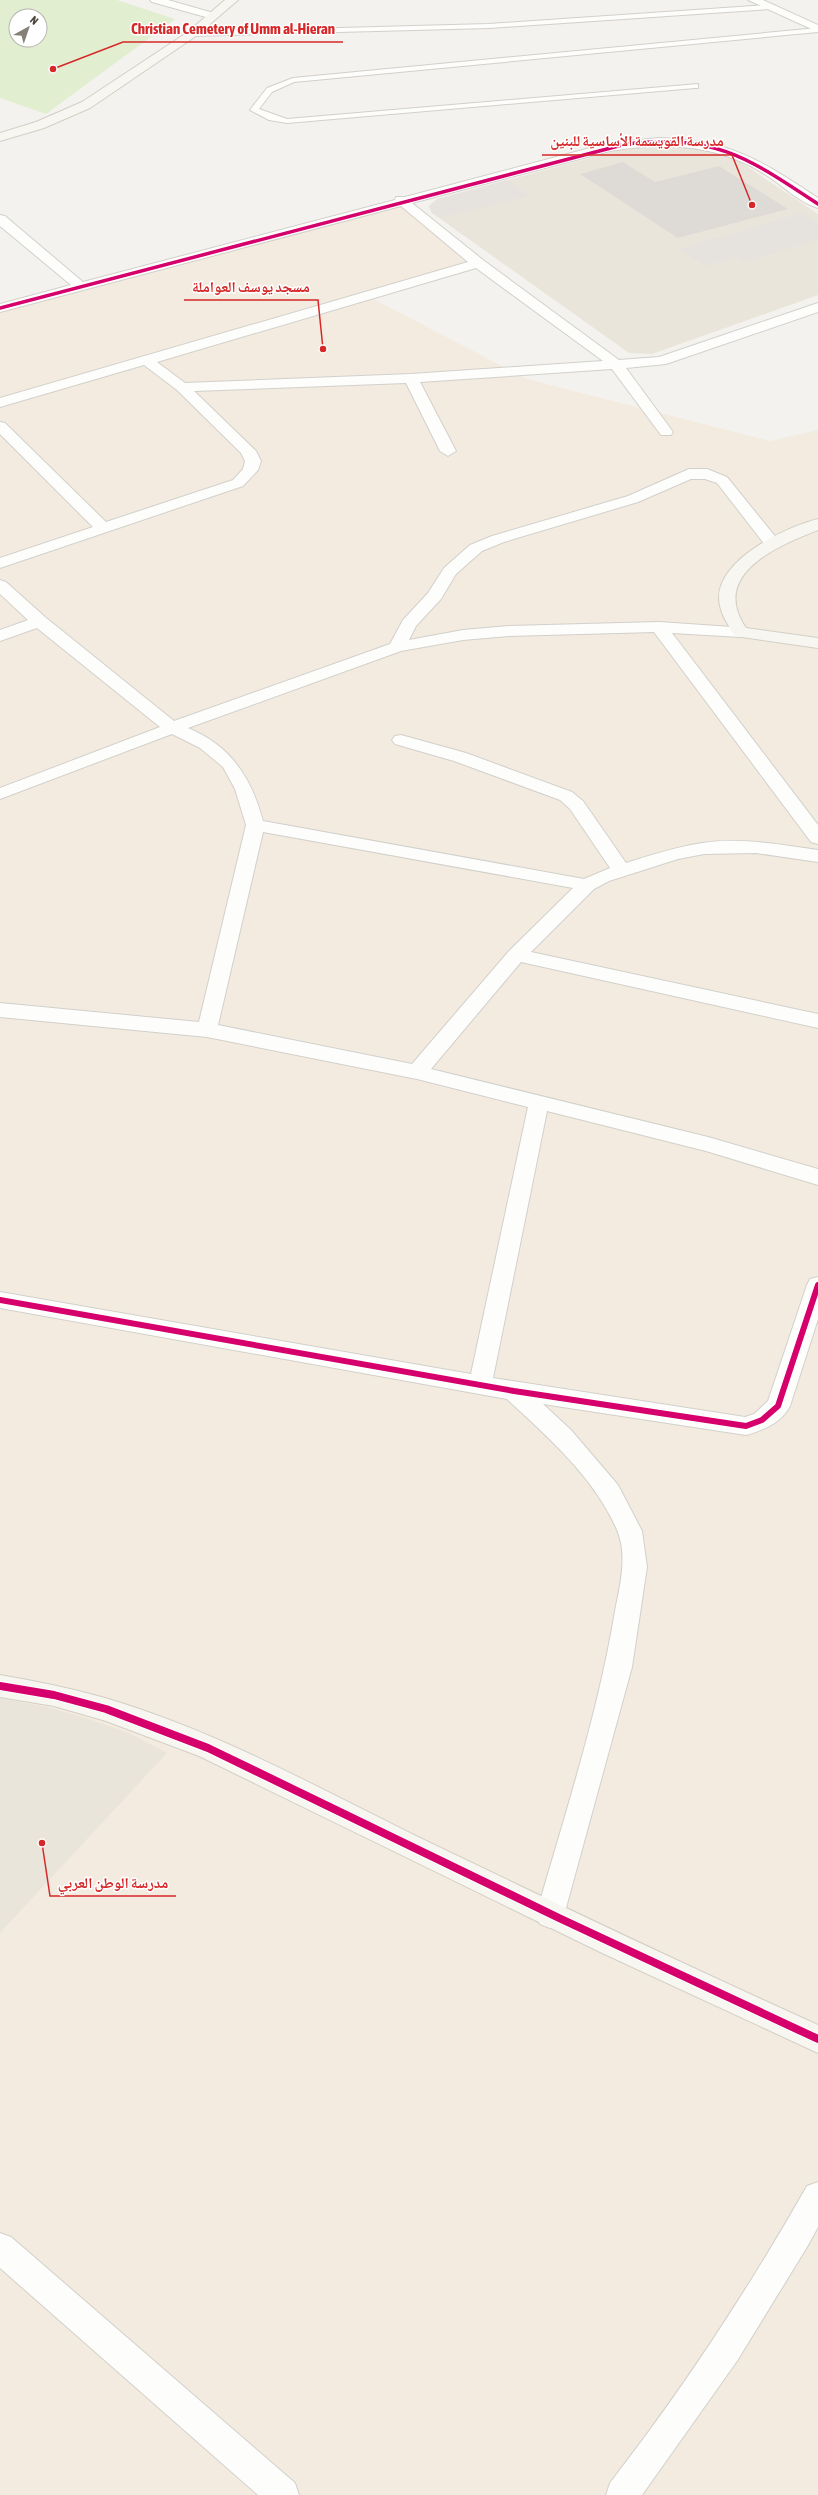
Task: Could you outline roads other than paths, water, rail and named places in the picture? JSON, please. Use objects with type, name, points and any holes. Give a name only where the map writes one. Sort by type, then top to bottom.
[{"type":"street","points":[[156,0],[213,16]]},
{"type":"street","points":[[0,137],[40,125],[86,105],[192,34],[232,0]]},
{"type":"street","points":[[754,0],[818,30]]},
{"type":"street","points":[[0,308],[401,200],[608,147],[636,142],[693,143],[742,156],[818,204]]},
{"type":"street","points":[[401,200],[478,263],[615,363],[666,432]]},
{"type":"street","points":[[0,219],[80,286]]},
{"type":"street","points":[[0,403],[478,263]]},
{"type":"street","points":[[182,387],[411,378],[661,361],[818,307]]},
{"type":"street","points":[[0,563],[102,527],[238,483],[250,470],[253,461],[248,451],[182,387],[147,361]]},
{"type":"street","points":[[411,378],[448,451]]},
{"type":"street","points":[[0,426],[102,527]]},
{"type":"street","points":[[397,647],[410,624],[435,596],[450,571],[476,548],[498,539],[554,524],[633,499],[689,474],[707,474],[722,480],[772,543]]},
{"type":"street","points":[[741,632],[730,613],[728,592],[739,567],[772,543],[818,524]]},
{"type":"street","points":[[0,586],[39,621],[172,728],[196,737],[217,749],[233,768],[249,798],[255,825],[207,1030]]},
{"type":"street","points":[[0,636],[39,621]]},
{"type":"street","points":[[660,627],[818,838]]},
{"type":"street","points":[[0,794],[172,728],[397,647],[463,635],[660,627],[741,632],[818,643]]},
{"type":"street","points":[[401,740],[460,757],[566,796],[578,805],[621,870]]},
{"type":"street","points":[[255,825],[587,886]]},
{"type":"street","points":[[416,1072],[516,955],[587,886],[621,870],[674,854],[704,848],[756,847],[818,856]]},
{"type":"street","points":[[516,955],[818,1021]]},
{"type":"street","points":[[0,1010],[207,1030],[416,1072],[708,1144],[818,1177]]},
{"type":"street","points":[[480,1386],[539,1102]]},
{"type":"street","points":[[0,1300],[514,1392],[746,1426],[762,1420],[778,1406],[818,1285]]},
{"type":"street","points":[[514,1392],[563,1437],[609,1492],[630,1531],[635,1567],[619,1667],[550,1915]]},
{"type":"street","points":[[0,1686],[39,1691],[128,1715],[209,1748],[550,1915],[818,2039]]},
{"type":"street","points":[[622,2495],[667,2437],[779,2269],[818,2197]]},
{"type":"street","points":[[0,2248],[283,2495]]},
{"type":"lane","points":[[192,34],[488,26],[767,7]]},
{"type":"lane","points":[[695,86],[287,120],[272,118],[254,110],[260,96],[272,87],[293,80],[818,30]]},
{"type":"place","name":"Christian Cemetery of Umm al-Hieran","points":[[53,69]]},
{"type":"place","name":"مدرسة القويسمة الأساسية للبنين","points":[[752,205]]},
{"type":"place","name":"مسجد يوسف العواملة","points":[[323,349]]},
{"type":"place","name":"مدرسة الوطن العربي","points":[[42,1843]]}]
